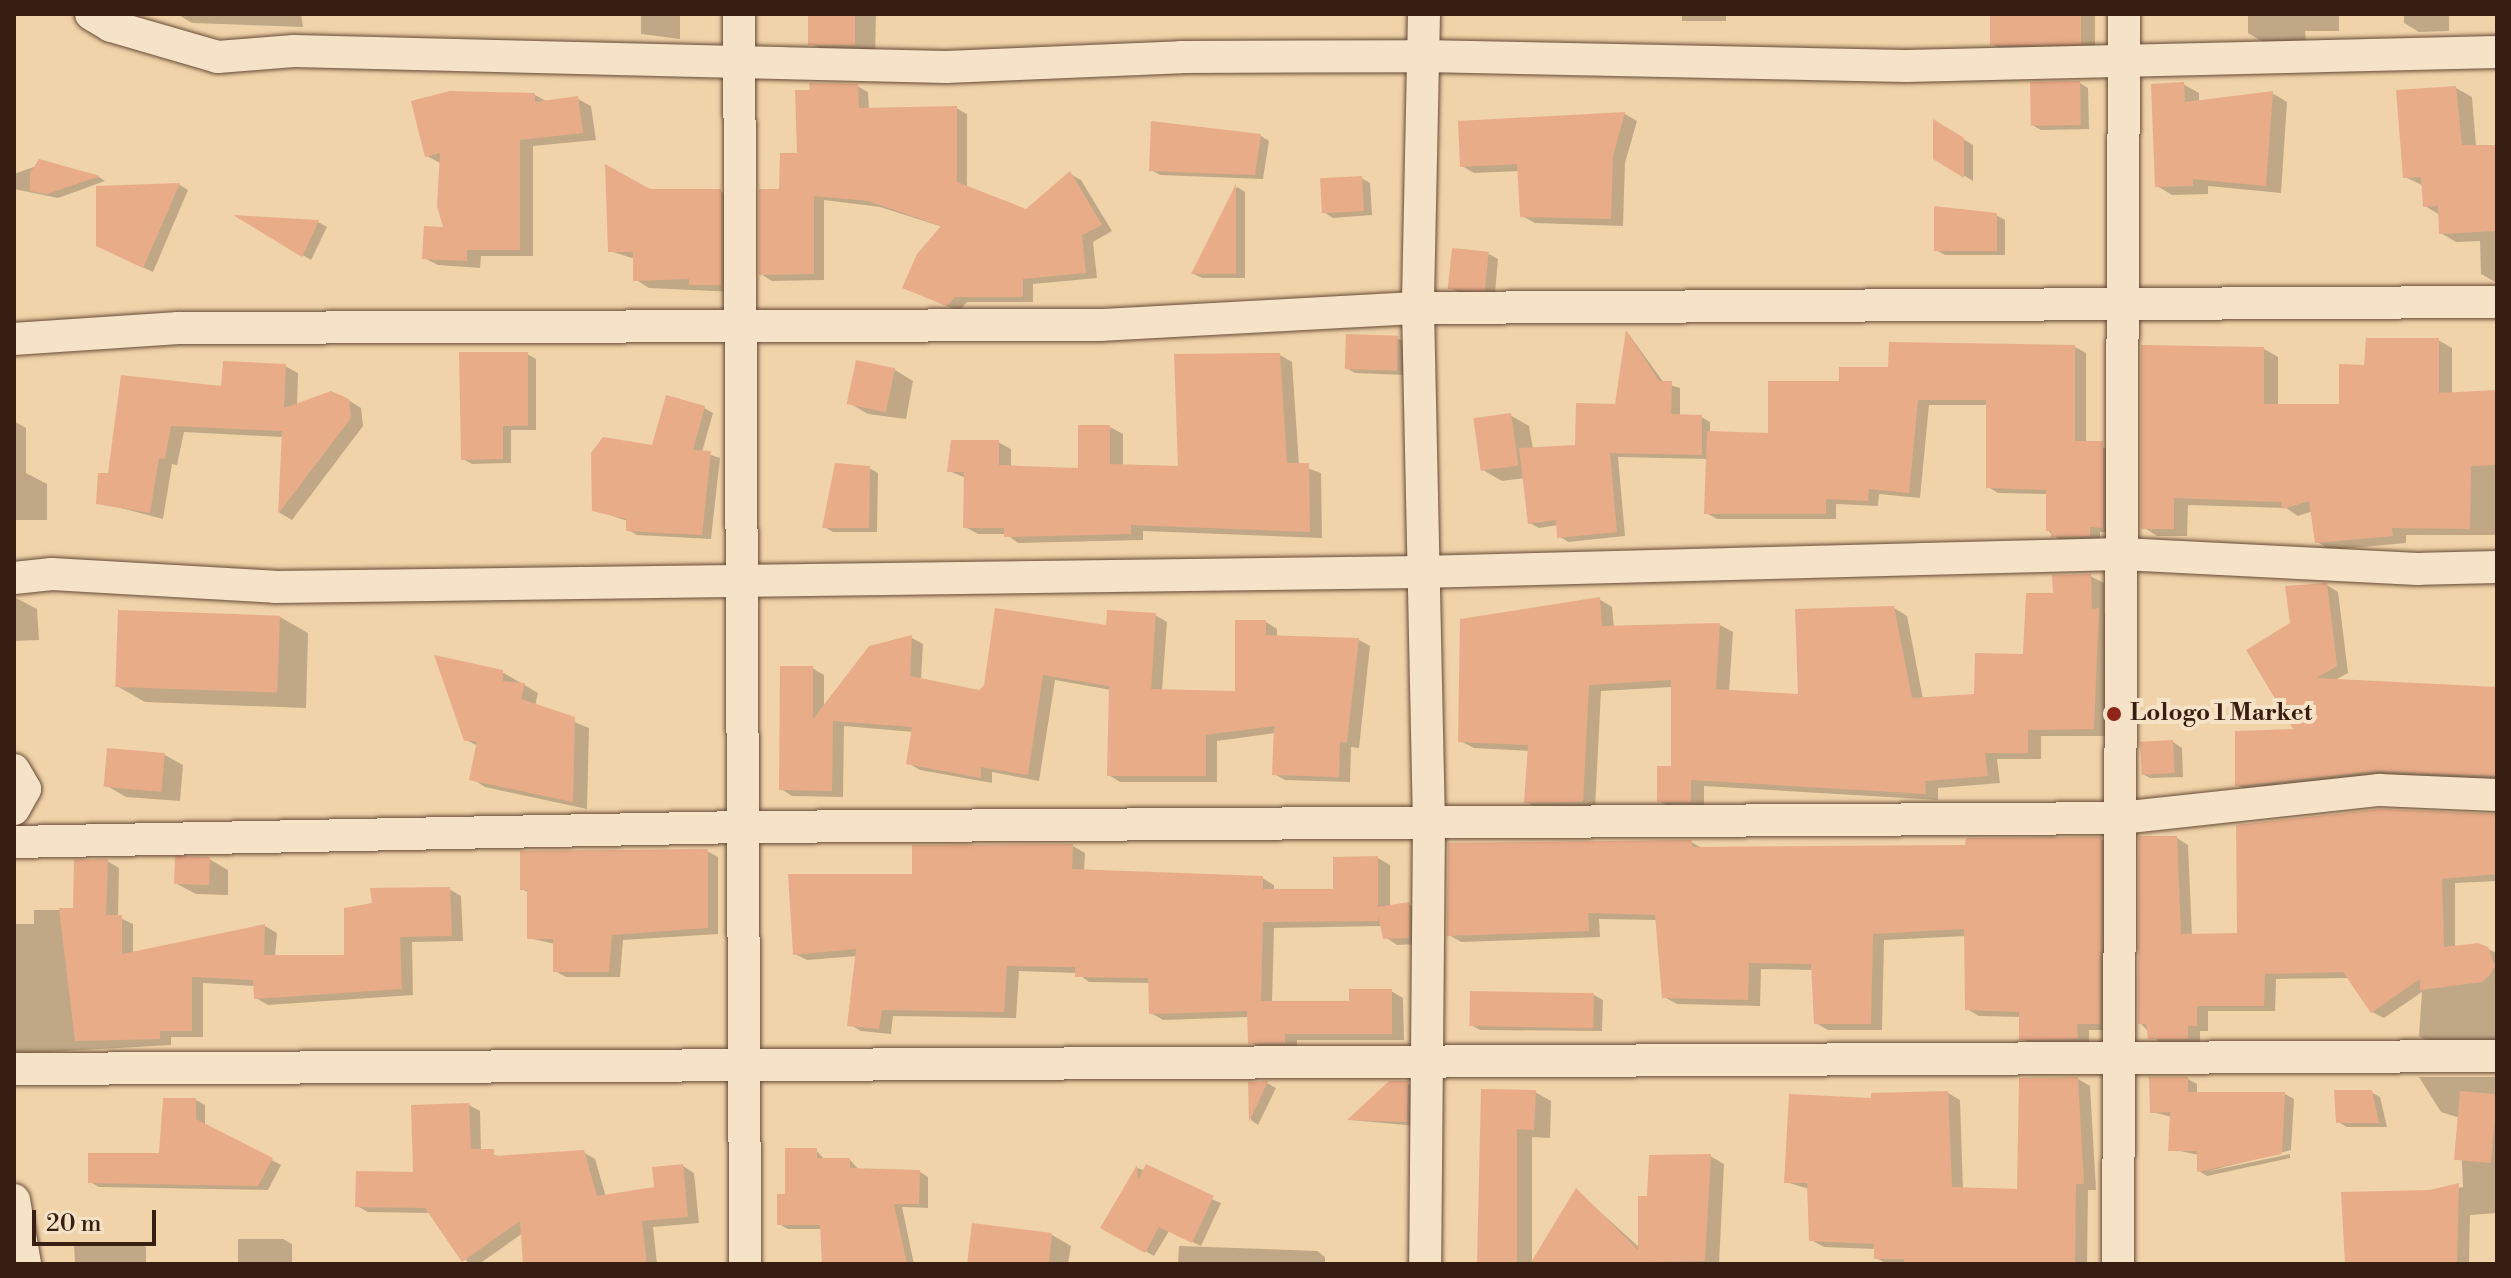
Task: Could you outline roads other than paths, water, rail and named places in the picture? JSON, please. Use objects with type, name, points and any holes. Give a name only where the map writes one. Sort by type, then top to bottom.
[{"type":"street","points":[[91,14],[111,26],[218,57],[294,51],[946,67],[1181,57],[1423,56],[1684,65],[2124,63],[2497,52]]},
{"type":"street","points":[[739,14],[742,61],[738,325],[745,1264]]},
{"type":"street","points":[[1424,14],[1418,308],[1420,572],[1429,824],[1425,1264]]},
{"type":"street","points":[[2118,1264],[2124,14]]},
{"type":"street","points":[[14,339],[178,328],[1101,325],[1418,308],[2497,302]]},
{"type":"street","points":[[14,578],[52,574],[275,587],[742,582],[1420,572],[2122,554],[2418,569],[2497,567]]},
{"type":"street","points":[[14,770],[25,789],[14,809]]},
{"type":"street","points":[[14,842],[741,827],[2120,818],[2379,790],[2497,795]]},
{"type":"street","points":[[14,1069],[2497,1056]]},
{"type":"street","points":[[14,1200],[25,1264]]},
{"type":"place","name":"Lologo 1 Market","points":[[2114,714]]}]
